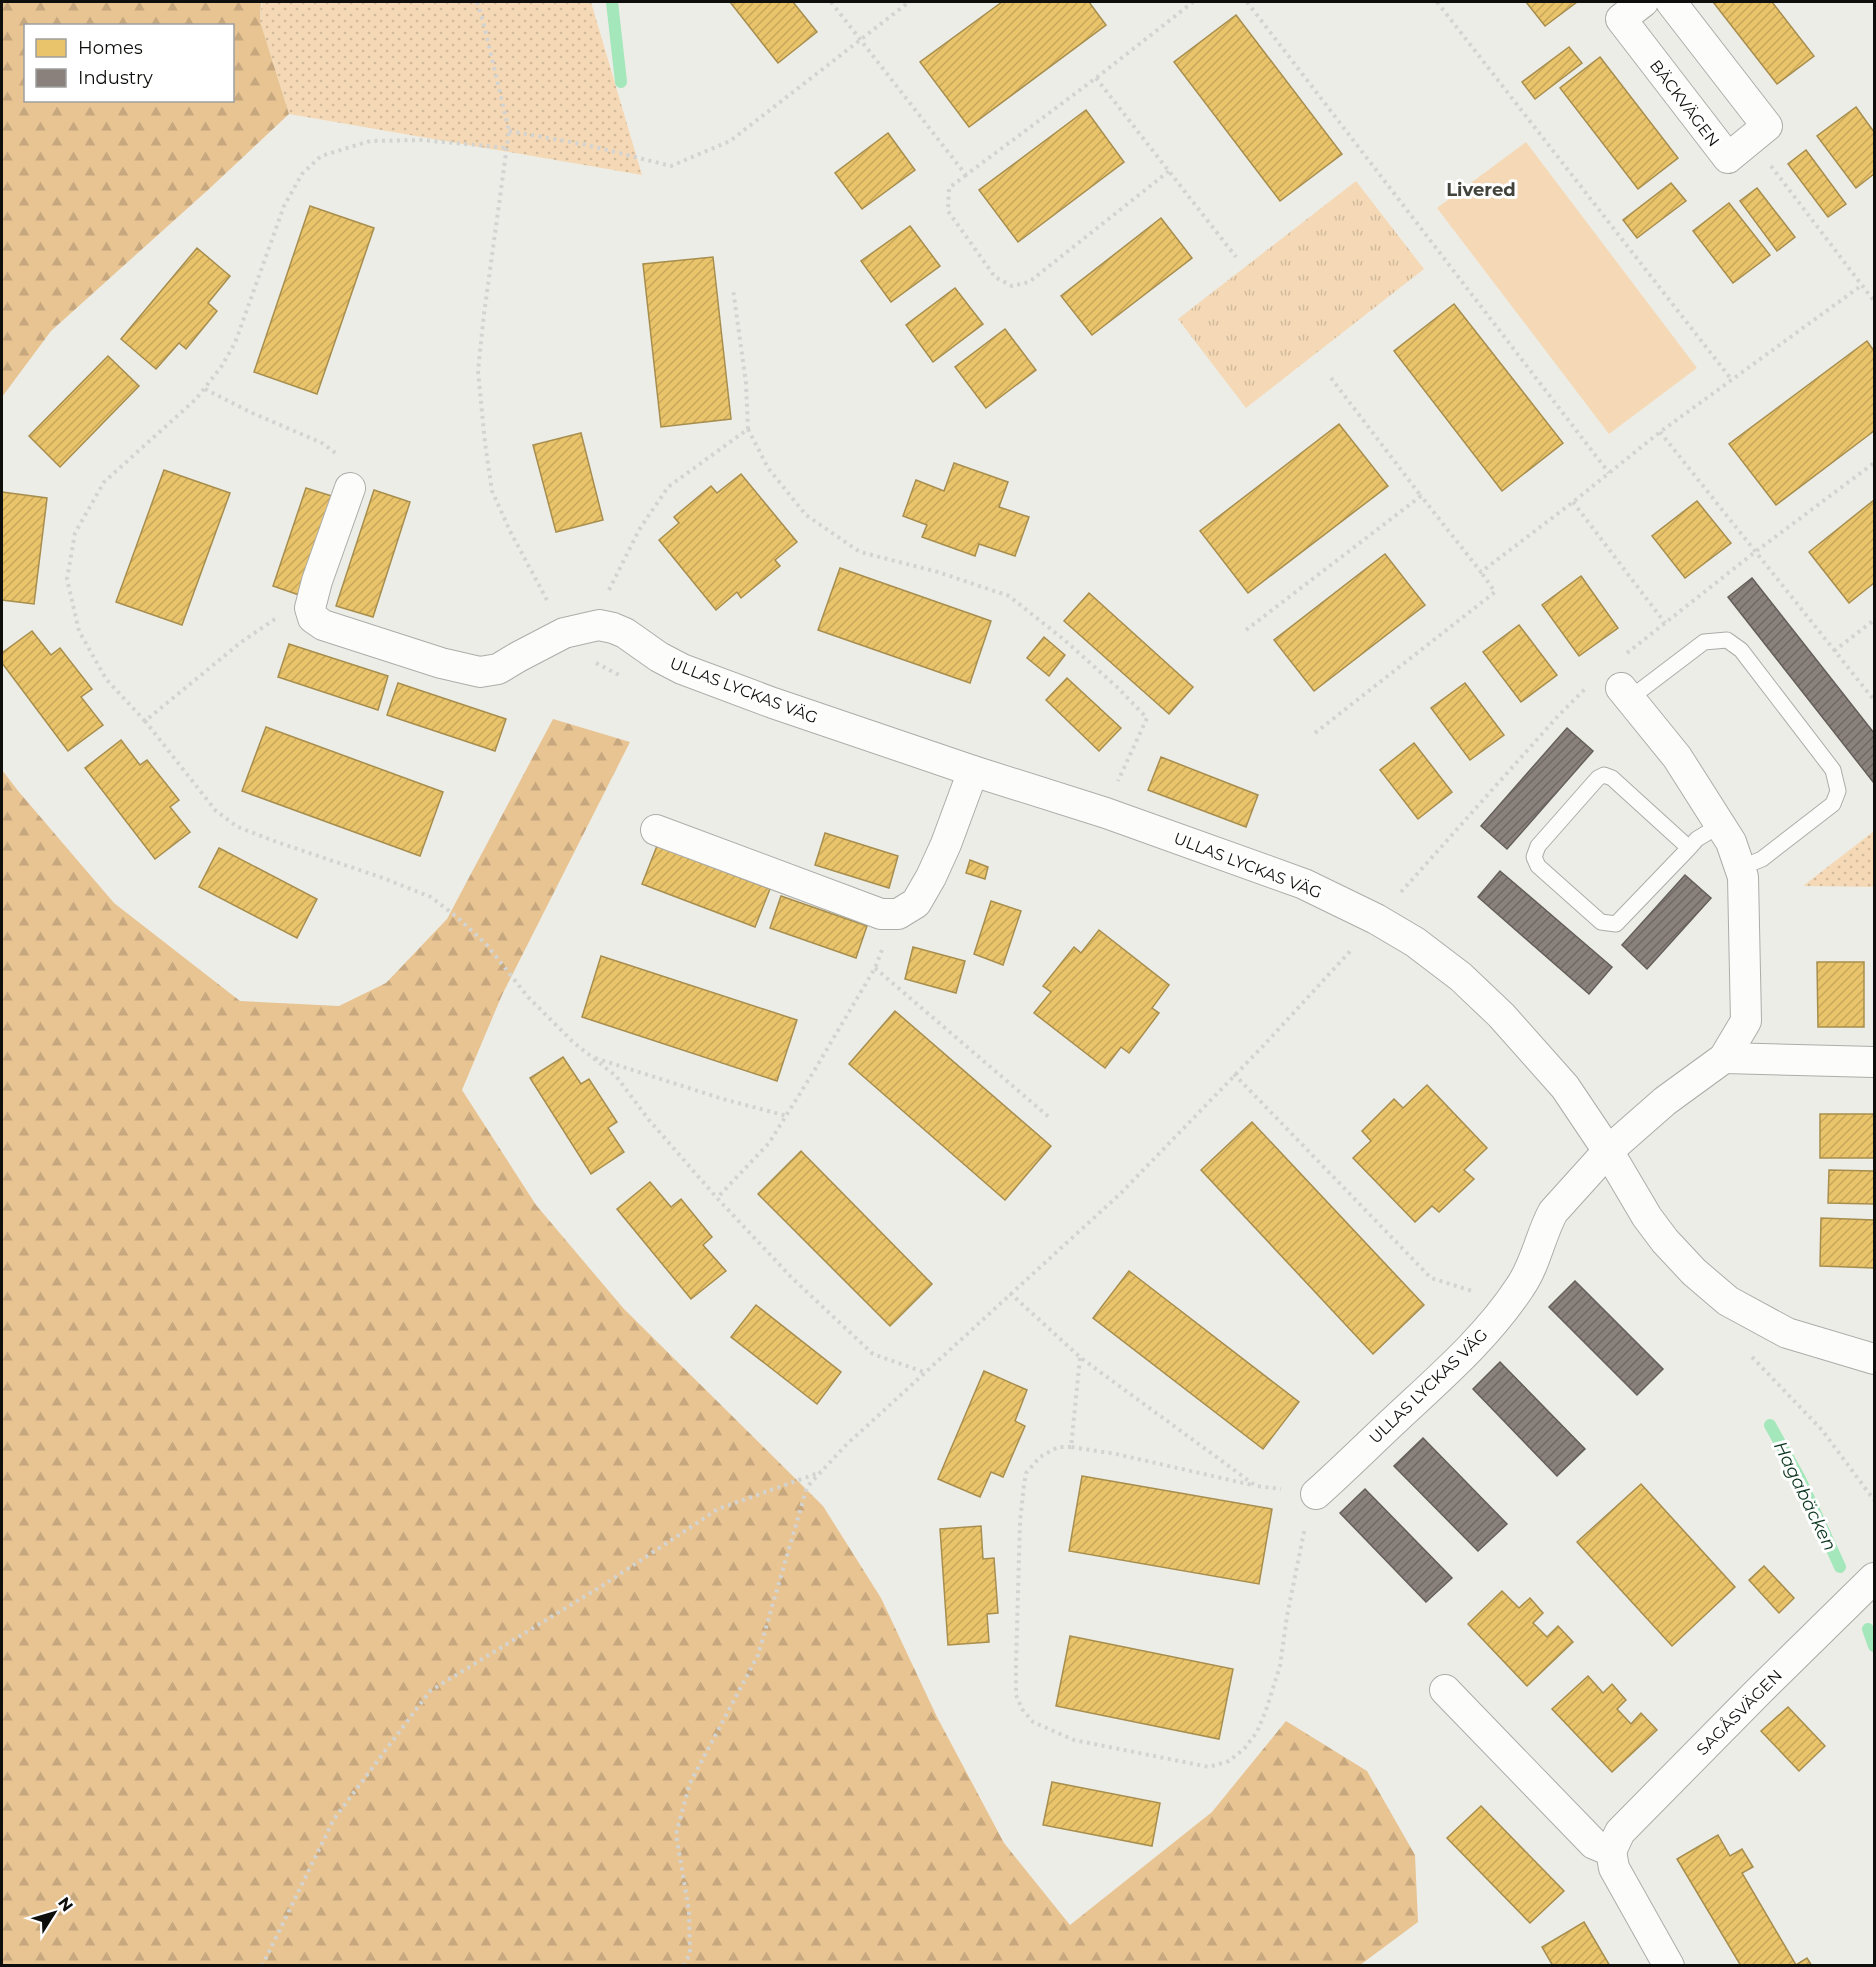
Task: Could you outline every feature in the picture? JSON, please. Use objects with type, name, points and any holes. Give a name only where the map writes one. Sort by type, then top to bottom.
[{"type":"street","name":"BÄCKVÄGEN","points":[[1643,2],[1622,19],[1728,158],[1767,126],[1671,2]]},
{"type":"street","points":[[350,488],[317,581],[310,608],[313,618],[323,625],[441,663],[480,672],[498,669],[564,633],[599,625]]},
{"type":"street","name":"ULLAS LYCKAS VÄG","points":[[599,625],[626,633],[659,657],[682,669],[773,703],[973,771],[1106,813],[1304,884],[1376,919],[1414,942],[1452,970],[1501,1015],[1565,1087],[1608,1150],[1647,1217],[1665,1241],[1694,1272],[1728,1301],[1787,1332],[1875,1359]]},
{"type":"street","name":"ULLAS LYCKAS VÄG","points":[[1316,1494],[1466,1353],[1522,1285],[1553,1212],[1608,1150],[1665,1101],[1724,1058],[1746,1021],[1743,877],[1731,842],[1677,757],[1625,694]]},
{"type":"street","points":[[656,830],[880,914],[898,914],[916,903],[931,877],[973,771]]},
{"type":"street","points":[[1724,1058],[1875,1062]]},
{"type":"street","name":"SAGÅSVÄGEN","points":[[1611,1851],[1620,1832],[1761,1689],[1875,1578]]},
{"type":"street","points":[[1445,1690],[1594,1844],[1611,1851],[1614,1868],[1669,1965]]},
{"type":"lane","points":[[1625,694],[1704,642],[1727,640],[1741,650],[1833,770],[1838,791],[1833,804],[1762,859],[1740,868]]},
{"type":"lane","points":[[1689,848],[1612,778],[1605,775],[1598,778],[1538,846],[1534,857],[1538,866],[1601,922],[1616,924],[1689,848],[1697,839],[1720,825]]},
{"type":"path","points":[[477,2],[509,131],[478,371],[484,443],[492,491],[510,531],[574,649],[626,678]]},
{"type":"path","points":[[831,2],[966,175]]},
{"type":"path","points":[[509,131],[587,145],[671,166],[730,141],[909,2]]},
{"type":"path","points":[[1169,171],[1029,282],[1012,286],[995,277],[948,211],[949,188],[1193,2]]},
{"type":"path","points":[[1247,2],[1609,473]]},
{"type":"path","points":[[1437,2],[1731,379]]},
{"type":"path","points":[[1096,78],[1236,257]]},
{"type":"path","points":[[508,148],[423,140],[370,141],[321,156],[302,174],[284,207],[234,343],[221,367],[206,389],[105,482],[75,533],[67,579],[79,631],[106,679],[145,721],[216,811],[238,827],[274,842],[383,878],[430,897],[457,917],[486,944],[528,997],[573,1042],[616,1076],[649,1120],[717,1198],[792,1278],[873,1354],[924,1372]]},
{"type":"path","points":[[1749,140],[1875,301]]},
{"type":"path","points":[[1480,572],[1573,502],[1660,432],[1862,285]]},
{"type":"path","points":[[733,289],[746,382],[748,429],[768,468],[806,515],[860,552],[938,572],[1009,596],[1062,638],[1147,718],[1122,769],[1106,813]]},
{"type":"path","points":[[1315,733],[1495,592],[1331,378]]},
{"type":"path","points":[[206,389],[250,412],[322,443],[339,456],[348,473],[350,488]]},
{"type":"path","points":[[599,625],[605,598],[639,530],[668,487],[748,429]]},
{"type":"path","points":[[1660,432],[1875,700]]},
{"type":"path","points":[[1246,630],[1421,495]]},
{"type":"path","points":[[1573,502],[1665,623]]},
{"type":"path","points":[[145,721],[210,666],[258,630],[295,609],[310,608]]},
{"type":"path","points":[[1834,651],[1875,620]]},
{"type":"path","points":[[717,1198],[769,1143],[787,1116],[875,968],[898,914]]},
{"type":"path","points":[[684,1965],[690,1953],[689,1911],[676,1834],[690,1783],[758,1655],[807,1487],[844,1446],[1121,1193],[1314,992],[1362,939],[1376,919]]},
{"type":"path","points":[[875,968],[1050,1118]]},
{"type":"path","points":[[592,1057],[723,1099],[787,1116]]},
{"type":"path","points":[[1234,1074],[1431,1278],[1509,1303]]},
{"type":"path","points":[[1010,1293],[1081,1358],[1256,1486]]},
{"type":"path","points":[[1750,1354],[1822,1430],[1875,1500]]},
{"type":"path","points":[[1071,1447],[1081,1358]]},
{"type":"path","points":[[1058,1447],[1071,1447],[1116,1454],[1256,1486],[1316,1494],[1306,1521],[1287,1616],[1280,1666],[1266,1710],[1257,1732],[1244,1749],[1229,1761],[1209,1767],[1074,1740],[1049,1731],[1033,1722],[1022,1709],[1016,1695],[1020,1521],[1026,1473],[1040,1457],[1058,1447]]},
{"type":"path","points":[[262,1965],[334,1819],[430,1691],[605,1584],[718,1509],[822,1472]]},
{"type":"green space","points":[[2,2],[261,2],[260,21],[289,114],[51,331],[2,397]]},
{"type":"green space","points":[[262,2],[591,2],[642,175],[289,114],[260,21]]},
{"type":"green space","points":[[1526,142],[1697,368],[1609,434],[1437,208]]},
{"type":"green space","points":[[1356,181],[1424,269],[1246,408],[1178,319]]},
{"type":"green space","points":[[553,719],[630,742],[502,995],[462,1090],[536,1205],[624,1309],[823,1506],[881,1598],[937,1717],[1004,1843],[1070,1925],[1212,1812],[1286,1721],[1367,1771],[1415,1855],[1418,1922],[1360,1965],[2,1965],[2,770],[114,903],[240,1001],[339,1006],[386,983],[447,919]]},
{"type":"green space","points":[[1874,831],[1874,887],[1803,886]]},
{"type":"building: Homes","points":[[730,2],[793,2],[817,32],[778,63]]},
{"type":"building: Homes","points":[[1002,2],[1089,2],[1106,25],[969,127],[920,62]]},
{"type":"building: Homes","points":[[1526,2],[1577,2],[1545,26]]},
{"type":"building: Homes","points":[[1713,2],[1772,2],[1814,56],[1777,84]]},
{"type":"building: Homes","points":[[1236,15],[1342,154],[1280,201],[1174,62]]},
{"type":"building: Homes","points":[[1569,47],[1582,63],[1535,99],[1522,82]]},
{"type":"building: Homes","points":[[1600,57],[1678,158],[1638,189],[1560,88]]},
{"type":"building: Homes","points":[[1856,107],[1874,132],[1874,174],[1856,188],[1817,136]]},
{"type":"building: Homes","points":[[1086,110],[1124,162],[1018,242],[979,190]]},
{"type":"building: Homes","points":[[888,133],[915,170],[862,209],[835,173]]},
{"type":"building: Homes","points":[[1806,150],[1846,204],[1828,217],[1788,164]]},
{"type":"building: Homes","points":[[1671,183],[1686,201],[1637,238],[1623,220]]},
{"type":"building: Homes","points":[[1757,188],[1795,237],[1777,251],[1740,201]]},
{"type":"building: Homes","points":[[1729,203],[1770,255],[1733,283],[1693,231]]},
{"type":"building: Homes","points":[[310,206],[374,228],[317,394],[254,372]]},
{"type":"building: Homes","points":[[1161,218],[1192,258],[1092,335],[1061,296]]},
{"type":"building: Homes","points":[[910,226],[940,266],[891,302],[861,261]]},
{"type":"building: Homes","points":[[197,248],[230,276],[208,303],[217,311],[186,349],[179,343],[156,369],[121,339]]},
{"type":"building: Homes","points":[[713,257],[731,419],[661,427],[643,264]]},
{"type":"building: Homes","points":[[955,288],[983,324],[933,362],[906,325]]},
{"type":"building: Homes","points":[[1454,304],[1563,443],[1502,491],[1394,351]]},
{"type":"building: Homes","points":[[1005,329],[1036,370],[986,408],[955,367]]},
{"type":"building: Homes","points":[[1867,341],[1874,351],[1874,431],[1776,505],[1729,444]]},
{"type":"building: Homes","points":[[108,356],[139,386],[60,467],[29,436]]},
{"type":"building: Homes","points":[[1339,424],[1388,486],[1248,593],[1200,531]]},
{"type":"building: Homes","points":[[581,433],[603,520],[556,532],[533,445]]},
{"type":"building: Homes","points":[[954,463],[1008,482],[999,507],[1029,517],[1015,556],[979,544],[975,556],[922,537],[927,525],[903,516],[916,480],[944,491]]},
{"type":"building: Homes","points":[[164,470],[230,493],[182,625],[116,602]]},
{"type":"building: Homes","points":[[741,474],[797,542],[775,560],[780,566],[741,598],[737,592],[716,610],[659,540],[679,523],[674,517],[711,486],[717,493]]},
{"type":"building: Homes","points":[[306,488],[335,497],[302,596],[273,586]]},
{"type":"building: Homes","points":[[374,490],[410,502],[373,617],[336,606]]},
{"type":"building: Homes","points":[[2,492],[47,498],[34,604],[2,600]]},
{"type":"building: Homes","points":[[1874,500],[1874,583],[1849,603],[1809,552]]},
{"type":"building: Homes","points":[[1697,501],[1731,543],[1685,578],[1652,536]]},
{"type":"building: Homes","points":[[1385,554],[1425,605],[1314,691],[1274,640]]},
{"type":"building: Homes","points":[[840,568],[991,621],[970,683],[818,630]]},
{"type":"building: Homes","points":[[1581,576],[1618,628],[1579,656],[1542,605]]},
{"type":"building: Homes","points":[[1089,593],[1193,687],[1169,714],[1064,621]]},
{"type":"building: Homes","points":[[1519,625],[1557,675],[1521,702],[1483,652]]},
{"type":"building: Homes","points":[[32,631],[51,655],[60,648],[92,689],[81,697],[103,725],[68,751],[2,663],[2,653]]},
{"type":"building: Homes","points":[[1044,637],[1065,655],[1049,676],[1027,658]]},
{"type":"building: Homes","points":[[289,644],[388,676],[378,710],[278,677]]},
{"type":"building: Homes","points":[[1067,678],[1121,728],[1099,751],[1046,700]]},
{"type":"building: Homes","points":[[398,683],[506,719],[495,751],[387,715]]},
{"type":"building: Homes","points":[[1465,683],[1504,735],[1470,760],[1431,708]]},
{"type":"building: Homes","points":[[266,727],[443,792],[420,856],[242,791]]},
{"type":"building: Homes","points":[[121,740],[140,765],[147,760],[179,800],[170,807],[190,832],[155,859],[85,768]]},
{"type":"building: Homes","points":[[1414,743],[1452,792],[1418,819],[1380,770]]},
{"type":"building: Homes","points":[[1161,757],[1258,795],[1246,827],[1148,790]]},
{"type":"building: Homes","points":[[825,833],[898,856],[889,888],[815,865]]},
{"type":"building: Homes","points":[[657,846],[770,889],[755,927],[642,884]]},
{"type":"building: Homes","points":[[219,848],[317,899],[297,938],[199,887]]},
{"type":"building: Homes","points":[[970,860],[988,867],[985,879],[966,873]]},
{"type":"building: Homes","points":[[781,896],[867,926],[856,958],[770,928]]},
{"type":"building: Homes","points":[[991,901],[1021,911],[1003,965],[974,954]]},
{"type":"building: Homes","points":[[1099,930],[1169,985],[1152,1008],[1159,1013],[1129,1053],[1121,1047],[1105,1068],[1034,1013],[1051,992],[1043,986],[1074,947],[1081,953]]},
{"type":"building: Homes","points":[[913,947],[965,961],[956,993],[905,979]]},
{"type":"building: Homes","points":[[601,956],[797,1020],[777,1081],[582,1017]]},
{"type":"building: Homes","points":[[1817,962],[1864,962],[1864,1027],[1818,1027]]},
{"type":"building: Homes","points":[[895,1011],[1051,1146],[1005,1200],[849,1064]]},
{"type":"building: Homes","points":[[563,1057],[581,1084],[589,1079],[617,1122],[608,1128],[624,1152],[591,1174],[530,1078]]},
{"type":"building: Homes","points":[[1427,1085],[1487,1148],[1464,1170],[1474,1179],[1439,1212],[1432,1206],[1415,1222],[1353,1158],[1371,1141],[1362,1131],[1394,1099],[1403,1108]]},
{"type":"building: Homes","points":[[1820,1114],[1874,1114],[1874,1158],[1820,1158]]},
{"type":"building: Homes","points":[[1252,1122],[1424,1305],[1373,1354],[1201,1170]]},
{"type":"building: Homes","points":[[801,1151],[932,1284],[890,1326],[758,1194]]},
{"type":"building: Homes","points":[[1829,1170],[1874,1171],[1874,1204],[1828,1203]]},
{"type":"building: Homes","points":[[650,1182],[671,1207],[681,1199],[712,1237],[703,1245],[726,1271],[691,1299],[617,1209]]},
{"type":"building: Homes","points":[[1821,1218],[1874,1220],[1874,1268],[1820,1266]]},
{"type":"building: Homes","points":[[1129,1271],[1299,1402],[1263,1449],[1093,1318]]},
{"type":"building: Homes","points":[[756,1305],[841,1372],[817,1404],[731,1337]]},
{"type":"building: Homes","points":[[984,1371],[1027,1390],[1015,1421],[1025,1426],[1003,1477],[991,1472],[980,1497],[938,1479]]},
{"type":"building: Homes","points":[[1082,1476],[1272,1509],[1259,1584],[1069,1551]]},
{"type":"building: Homes","points":[[1641,1484],[1735,1587],[1672,1646],[1577,1542]]},
{"type":"building: Homes","points":[[981,1526],[983,1559],[994,1558],[998,1613],[987,1614],[989,1642],[948,1645],[940,1529]]},
{"type":"building: Homes","points":[[1764,1566],[1794,1598],[1779,1613],[1749,1580]]},
{"type":"building: Homes","points":[[1502,1591],[1519,1608],[1530,1598],[1543,1613],[1533,1623],[1547,1637],[1558,1626],[1573,1642],[1527,1686],[1468,1624]]},
{"type":"building: Homes","points":[[1070,1636],[1233,1669],[1219,1739],[1056,1706]]},
{"type":"building: Homes","points":[[1588,1676],[1603,1693],[1612,1684],[1626,1700],[1617,1709],[1631,1724],[1641,1713],[1657,1730],[1612,1772],[1552,1709]]},
{"type":"building: Homes","points":[[1788,1707],[1825,1746],[1799,1771],[1761,1731]]},
{"type":"building: Homes","points":[[1052,1782],[1160,1803],[1152,1846],[1043,1825]]},
{"type":"building: Homes","points":[[1481,1806],[1564,1891],[1530,1923],[1447,1838]]},
{"type":"building: Homes","points":[[1718,1835],[1730,1856],[1742,1849],[1753,1867],[1742,1873],[1796,1965],[1807,1958],[1812,1966],[1741,1966],[1677,1859]]},
{"type":"building: Homes","points":[[1584,1922],[1610,1966],[1553,1966],[1542,1947]]},
{"type":"building: Industry","points":[[1752,578],[1874,733],[1874,783],[1728,597]]},
{"type":"building: Industry","points":[[1567,728],[1593,751],[1507,849],[1481,826]]},
{"type":"building: Industry","points":[[1500,871],[1612,967],[1589,994],[1478,897]]},
{"type":"building: Industry","points":[[1685,875],[1711,898],[1647,969],[1622,945]]},
{"type":"building: Industry","points":[[1575,1281],[1663,1369],[1637,1395],[1549,1307]]},
{"type":"building: Industry","points":[[1500,1362],[1585,1449],[1557,1476],[1473,1389]]},
{"type":"building: Industry","points":[[1423,1438],[1507,1524],[1478,1551],[1394,1466]]},
{"type":"building: Industry","points":[[1365,1489],[1452,1578],[1426,1602],[1340,1513]]},
{"type":"waterway","name":"Hagabäcken","points":[[612,2],[621,82]]},
{"type":"waterway","name":"Hagabäcken","points":[[1770,1425],[1800,1479],[1840,1567]]},
{"type":"waterway","name":"Hagabäcken","points":[[1868,1629],[1874,1646]]},
{"type":"district","name":"Livered","points":[[1481,190]]}]
